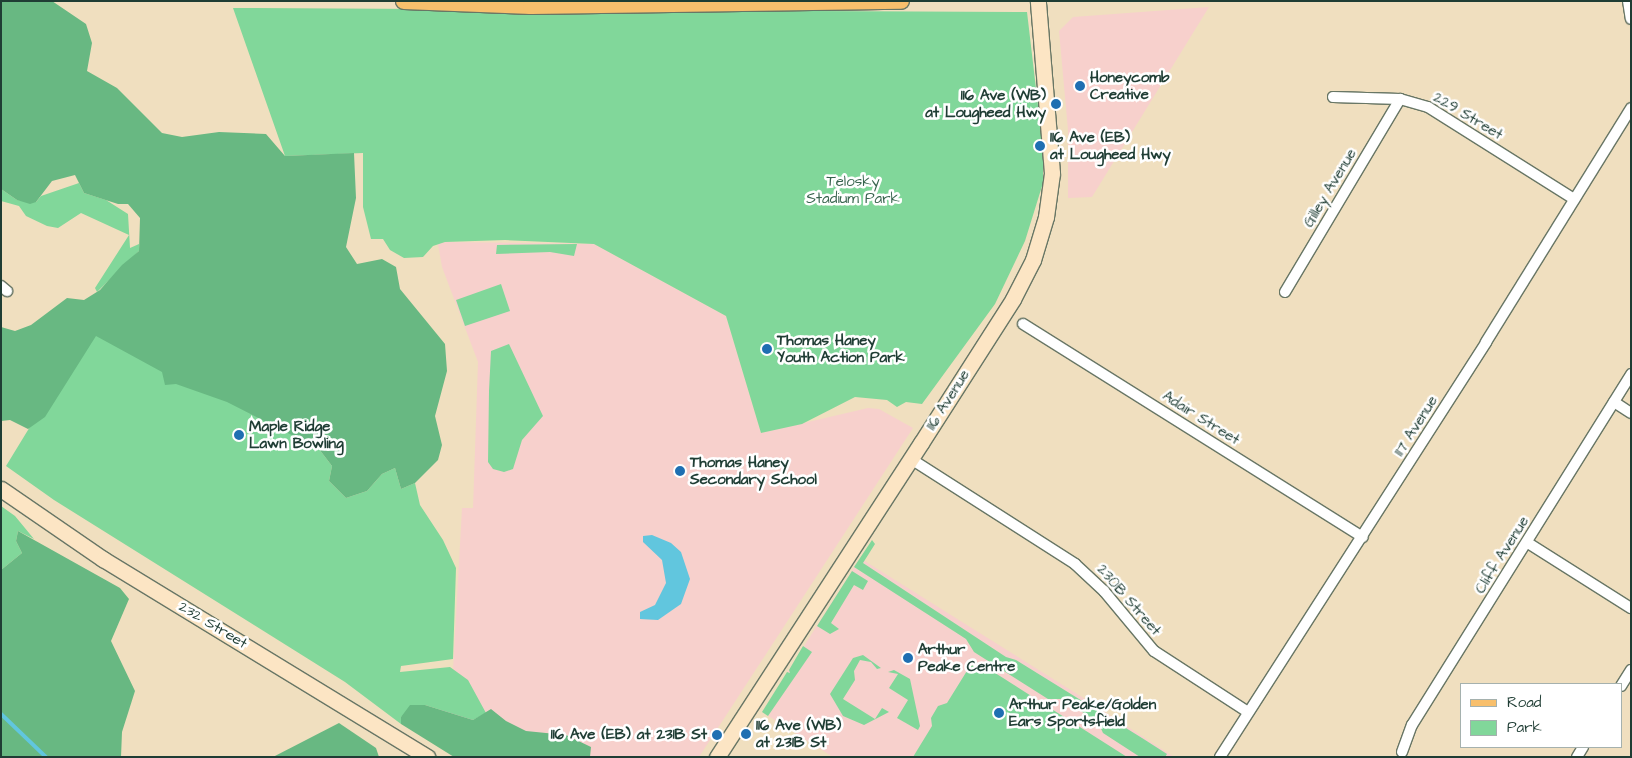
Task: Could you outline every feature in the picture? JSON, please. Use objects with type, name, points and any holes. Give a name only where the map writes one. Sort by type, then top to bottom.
[{"type":"main road","points":[[404,1],[531,6],[900,1]]},
{"type":"street","name":"116 Avenue","points":[[717,757],[911,459],[1020,286],[1039,245],[1052,173],[1038,1]]},
{"type":"street","points":[[1628,1],[1631,19]]},
{"type":"street","name":"229 Street","points":[[1334,97],[1400,99],[1428,107],[1574,199]]},
{"type":"street","name":"Gilley Avenue","points":[[1285,292],[1400,99]]},
{"type":"street","name":"117 Avenue","points":[[1220,757],[1363,537],[1631,108]]},
{"type":"street","name":"Adair Street","points":[[1023,324],[1363,537]]},
{"type":"street","name":"Cliff Avenue","points":[[1402,752],[1412,725],[1528,543],[1631,374]]},
{"type":"street","points":[[1614,402],[1631,413]]},
{"type":"street","name":"230B Street","points":[[911,459],[1075,564],[1104,591],[1154,651],[1248,712]]},
{"type":"street","name":"232 Street","points":[[1,489],[103,559],[427,757]]},
{"type":"street","points":[[1528,543],[1631,608]]},
{"type":"street","points":[[1622,684],[1631,670]]},
{"type":"shaded area","points":[[1209,7],[1092,197],[1068,198],[1068,130],[1059,31],[1073,17]]},
{"type":"shaded area","name":"Thomas Haney Secondary School","points":[[445,242],[594,244],[726,316],[761,433],[868,408],[879,409],[913,428],[699,757],[462,757],[432,738],[453,670],[462,508],[473,508],[478,362],[442,267],[438,244]]},
{"type":"shaded area","name":"Arthur Peake Centre","points":[[860,558],[1174,757],[833,757],[762,712]]},
{"type":"green space","points":[[1,1],[52,1],[86,24],[92,43],[87,71],[117,88],[162,133],[182,137],[219,132],[266,134],[285,156],[354,153],[356,198],[346,247],[357,264],[382,259],[396,267],[400,289],[445,344],[447,371],[435,416],[442,445],[438,460],[415,483],[401,489],[395,468],[382,474],[367,491],[346,498],[329,481],[332,466],[319,449],[227,402],[176,384],[165,385],[162,372],[96,336],[45,417],[28,429],[10,420],[1,421],[1,327],[15,331],[31,325],[67,298],[84,300],[100,290],[122,265],[139,251],[140,218],[128,204],[118,204],[84,193],[75,175],[52,181],[36,202],[30,204],[17,200],[1,189]]},
{"type":"green space","name":"Telosky Stadium Park","points":[[233,8],[1027,12],[1043,148],[1043,183],[1025,241],[995,304],[922,404],[906,402],[897,407],[887,400],[855,397],[802,424],[761,433],[726,316],[594,244],[505,240],[445,242],[433,246],[423,257],[404,258],[390,250],[383,239],[371,239],[363,207],[363,153],[285,156]]},
{"type":"green space","points":[[79,183],[84,193],[106,200],[128,214],[130,248],[139,244],[139,251],[97,292],[95,288],[129,235],[81,213],[58,228],[47,226],[26,216],[19,206],[1,201],[1,189],[17,200],[36,202],[41,196]]},
{"type":"green space","points":[[577,244],[574,256],[550,252],[496,254],[497,245]]},
{"type":"green space","points":[[501,284],[510,311],[465,326],[456,300]]},
{"type":"green space","points":[[94,322],[319,449],[332,466],[329,481],[346,498],[367,491],[382,474],[395,468],[401,489],[415,483],[420,505],[443,540],[456,568],[453,659],[401,666],[400,672],[450,667],[468,680],[486,713],[473,720],[425,705],[401,717],[401,724],[345,682],[54,500],[6,466]]},
{"type":"green space","points":[[509,344],[543,416],[522,440],[513,469],[504,472],[493,469],[488,462],[489,391],[491,351]]},
{"type":"green space","points":[[1,506],[15,516],[34,539],[18,531],[16,541],[22,553],[1,570]]},
{"type":"green space","points":[[18,531],[120,588],[129,599],[111,641],[135,691],[122,732],[121,757],[1,757],[1,570],[22,553],[16,541]]},
{"type":"green space","points":[[872,540],[875,544],[863,563],[1006,657],[1016,660],[1167,754],[1165,757],[1140,757],[1103,733],[1098,722],[1062,699],[1048,699],[974,652],[966,639],[854,567]]},
{"type":"green space","points":[[852,571],[868,581],[863,590],[854,585],[831,623],[839,629],[830,634],[817,626]]},
{"type":"green space","points":[[803,646],[812,652],[768,716],[762,712],[787,672],[790,673],[789,670]]},
{"type":"green space","points":[[863,655],[881,668],[877,669],[871,662],[860,660],[854,671],[855,680],[843,699],[875,719],[882,708],[889,712],[864,725],[843,716],[830,694],[853,658]]},
{"type":"green space","name":"Arthur Peake/Golden Ears Sportsfield","points":[[981,664],[1127,757],[913,757],[932,726],[931,718],[938,706],[947,703],[970,666]]},
{"type":"green space","points":[[894,670],[910,679],[920,726],[918,730],[897,718],[908,700],[889,688],[898,674],[888,672]]},
{"type":"green space","points":[[410,705],[425,705],[473,720],[491,709],[506,721],[526,731],[566,735],[591,747],[590,757],[454,757],[401,724],[401,717]]},
{"type":"green space","points":[[339,723],[376,748],[379,757],[273,757]]},
{"type":"water","points":[[652,535],[671,543],[681,552],[690,579],[681,604],[658,620],[640,619],[640,612],[655,605],[666,583],[662,560],[643,542],[643,536]]},
{"type":"waterway","points":[[1,714],[46,757]]},
{"type":"place","name":"Honeycomb Creative","points":[[1080,86]]},
{"type":"place","name":"116 Ave (WB) at Lougheed Hwy","points":[[1056,104]]},
{"type":"place","name":"116 Ave (EB) at Lougheed Hwy","points":[[1040,146]]},
{"type":"place","name":"Thomas Haney Youth Action Park","points":[[767,349]]},
{"type":"place","name":"Maple Ridge Lawn Bowling","points":[[239,435]]},
{"type":"place","name":"Thomas Haney Secondary School","points":[[680,471]]},
{"type":"place","name":"Arthur Peake Centre","points":[[908,658]]},
{"type":"place","name":"Arthur Peake/Golden Ears Sportsfield","points":[[999,713]]},
{"type":"place","name":"116 Ave (WB) at 231B St","points":[[746,734]]},
{"type":"place","name":"116 Ave (EB) at 231B St","points":[[717,735]]}]
